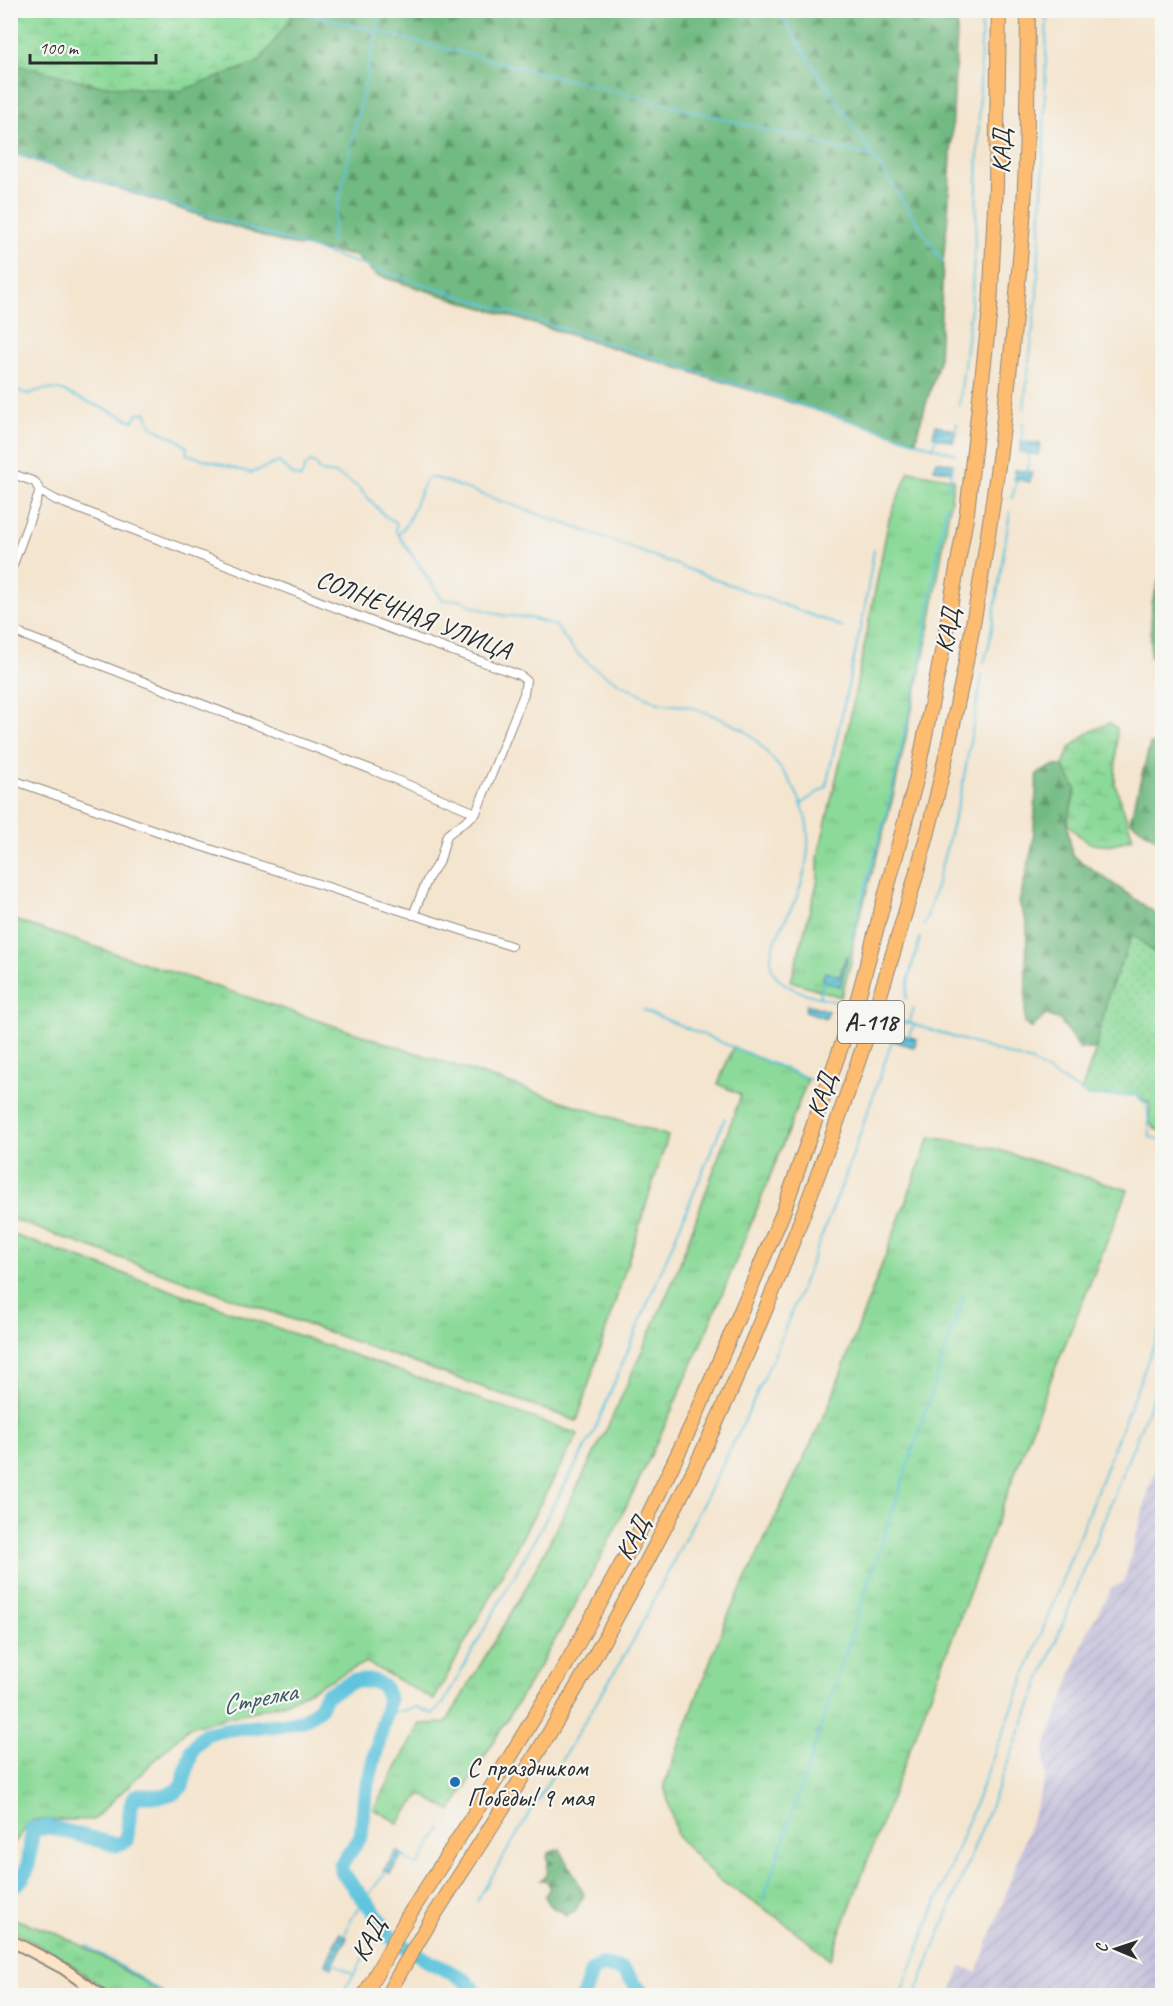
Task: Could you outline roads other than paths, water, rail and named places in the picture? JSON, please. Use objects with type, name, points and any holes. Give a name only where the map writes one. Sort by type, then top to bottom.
[{"type":"highway","name":"КАД","points":[[364,1995],[407,1918],[496,1780],[567,1663],[646,1518],[699,1408],[782,1215],[858,998],[916,780],[944,647],[967,512],[990,309],[996,184],[999,10]]},
{"type":"highway","name":"КАД","points":[[387,1995],[418,1940],[585,1673],[665,1527],[713,1428],[778,1282],[841,1112],[878,1003],[926,841],[950,740],[977,606],[996,479],[1023,229],[1028,10]]},
{"type":"main road","points":[[10,1940],[63,1968],[102,1995]]},
{"type":"street","points":[[10,473],[35,482],[40,491],[10,573]]},
{"type":"street","name":"СОЛНЕЧНАЯ УЛИЦА","points":[[40,491],[56,500],[394,630],[519,675],[526,680],[524,694],[476,813]]},
{"type":"street","points":[[10,630],[370,769],[476,813]]},
{"type":"street","points":[[10,779],[188,842],[511,946]]},
{"type":"street","points":[[413,915],[428,878],[440,860],[447,835],[476,813]]},
{"type":"water","points":[[936,425],[956,431],[953,442],[933,436]]},
{"type":"water","points":[[1021,442],[1040,444],[1039,455],[1020,452]]},
{"type":"water","points":[[936,461],[953,464],[952,472],[934,469]]},
{"type":"water","points":[[1015,470],[1032,472],[1030,482],[1014,479]]},
{"type":"water","points":[[846,956],[848,956],[840,986],[822,981],[825,972],[840,976]]},
{"type":"water","points":[[807,1004],[828,1011],[826,1018],[805,1011]]},
{"type":"water","points":[[892,1032],[917,1039],[914,1047],[890,1040]]},
{"type":"water","points":[[397,1851],[403,1855],[390,1873],[384,1870]]},
{"type":"water","points":[[340,1933],[347,1937],[332,1967],[326,1964]]},
{"type":"waterway","points":[[293,10],[874,157]]},
{"type":"waterway","points":[[330,243],[381,10]]},
{"type":"waterway","points":[[777,10],[943,262]]},
{"type":"waterway","points":[[959,407],[971,306],[976,223],[982,10]]},
{"type":"waterway","points":[[1024,408],[1037,294],[1043,175],[1047,10]]},
{"type":"waterway","points":[[10,152],[955,454]]},
{"type":"waterway","points":[[10,388],[28,394],[44,389],[60,390],[133,421],[138,414],[146,412],[152,427],[187,447],[186,454],[251,473],[279,462],[293,475],[301,478],[306,465],[311,462],[322,472],[336,474],[357,486],[385,516],[397,523],[395,530],[443,600],[462,600],[472,606],[501,615],[531,618],[556,626],[578,654],[614,680],[658,703],[694,708],[748,732],[784,772],[802,806],[807,823],[807,859],[803,879],[771,954],[773,971],[785,984],[793,988],[837,1002]]},
{"type":"waterway","points":[[954,434],[957,423]]},
{"type":"waterway","points":[[1023,423],[1022,440],[1027,444]]},
{"type":"waterway","points":[[933,448],[937,436]]},
{"type":"waterway","points":[[1026,474],[1029,464],[1028,453]]},
{"type":"waterway","points":[[948,489],[953,464]]},
{"type":"waterway","points":[[399,534],[408,522],[425,481],[428,478],[436,478],[843,627]]},
{"type":"waterway","points":[[1012,498],[1017,479]]},
{"type":"waterway","points":[[851,940],[888,807],[919,671],[946,504]]},
{"type":"waterway","points":[[984,662],[989,646],[1010,512]]},
{"type":"waterway","points":[[802,803],[826,787],[864,612],[874,550]]},
{"type":"waterway","points":[[924,926],[962,788],[982,675]]},
{"type":"waterway","points":[[906,999],[909,977],[920,938]]},
{"type":"waterway","points":[[820,996],[824,981]]},
{"type":"waterway","points":[[909,1023],[914,1008]]},
{"type":"waterway","points":[[643,1010],[810,1079]]},
{"type":"waterway","points":[[895,1022],[909,1023],[1032,1062],[1088,1096],[1136,1095],[1147,1105],[1150,1137],[1162,1141]]},
{"type":"waterway","points":[[908,1037],[914,1024]]},
{"type":"waterway","points":[[477,1901],[633,1641],[743,1424],[777,1349],[845,1177],[894,1040]]},
{"type":"waterway","points":[[385,1715],[417,1707],[433,1714],[443,1704],[593,1434],[725,1118]]},
{"type":"waterway","points":[[763,1901],[964,1295]]},
{"type":"waterway","points":[[900,1996],[1162,1324]]},
{"type":"waterway","points":[[915,1996],[1162,1374]]},
{"type":"waterway","name":"Стрелка","points":[[10,1889],[18,1883],[27,1870],[33,1829],[50,1827],[116,1845],[126,1841],[131,1805],[135,1796],[162,1796],[175,1792],[182,1786],[192,1750],[205,1734],[229,1729],[282,1725],[304,1720],[318,1710],[326,1695],[353,1681],[374,1681],[384,1687],[389,1700],[365,1795],[361,1836],[341,1865],[341,1871],[374,1912],[390,1937],[430,1962],[464,1979],[479,1996]]},
{"type":"waterway","points":[[402,1855],[418,1865],[441,1828]]},
{"type":"waterway","name":"Стрелка","points":[[345,1935],[351,1919],[387,1870]]},
{"type":"waterway","points":[[86,1945],[169,1996]]},
{"type":"waterway","points":[[354,1975],[367,1952]]},
{"type":"waterway","points":[[334,1963],[354,1975],[344,1990]]},
{"type":"waterway","name":"Стрелка","points":[[583,1996],[592,1971],[601,1965],[623,1970],[645,1996]]},
{"type":"place","name":"С праздником Победы! 9 мая","points":[[455,1782]]}]
